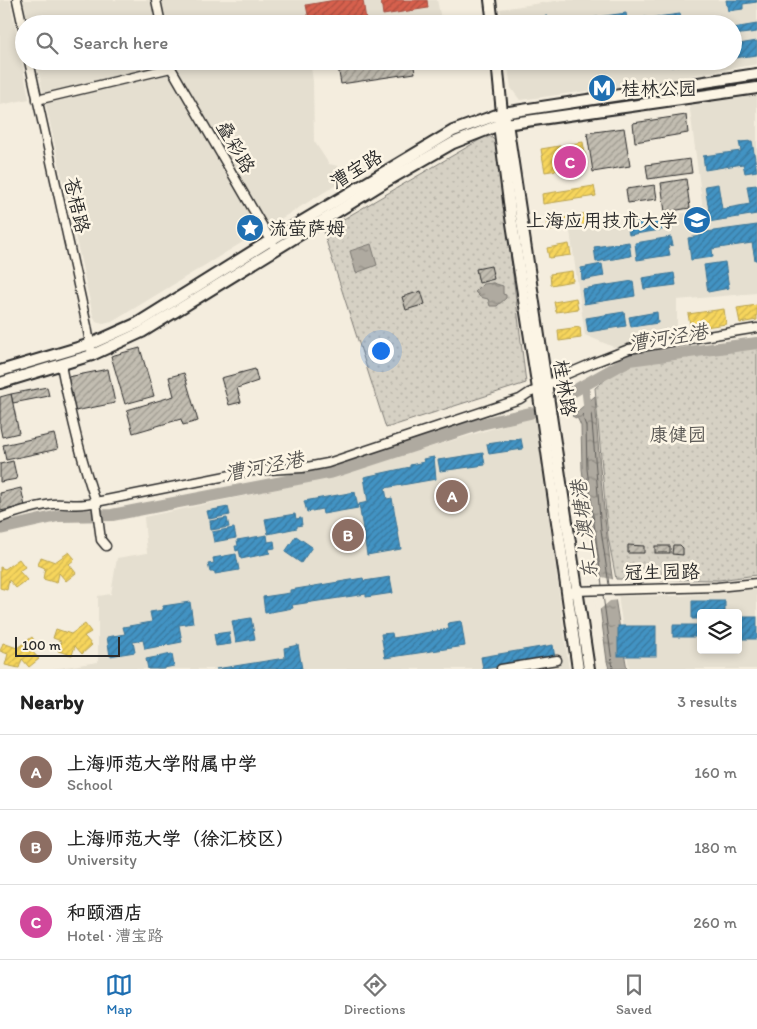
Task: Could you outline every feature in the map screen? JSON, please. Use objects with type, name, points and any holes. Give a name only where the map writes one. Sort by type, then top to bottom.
[{"type":"main road","points":[[490,0],[492,15]]},
{"type":"main road","name":"桂林路","points":[[498,70],[511,217],[578,590],[589,669]]},
{"type":"main road","name":"漕宝路","points":[[0,383],[92,355],[142,332],[453,131],[503,120],[757,74]]},
{"type":"main road","name":"漕宝路","points":[[503,120],[757,88]]},
{"type":"main road","name":"漕宝路","points":[[0,371],[91,344],[138,324],[274,245]]},
{"type":"main road","name":"桂林路","points":[[543,388],[578,669]]},
{"type":"street","points":[[18,0],[21,15]]},
{"type":"street","points":[[156,0],[159,15]]},
{"type":"street","name":"苍梧路","points":[[31,70],[92,355]]},
{"type":"street","points":[[37,100],[148,70]]},
{"type":"street","name":"叠彩路","points":[[173,70],[274,245]]},
{"type":"street","points":[[0,518],[45,505],[84,506],[251,471],[302,468],[328,463],[520,399],[576,370],[629,349],[757,328]]},
{"type":"street","points":[[61,365],[71,418],[85,472],[96,502],[104,543]]},
{"type":"street","name":"冠生园路","points":[[567,591],[717,587],[757,583]]},
{"type":"street","points":[[501,669],[557,660]]},
{"type":"shaded area","points":[[0,0],[10,0],[15,26],[15,70],[23,70],[29,99],[0,105]]},
{"type":"shaded area","points":[[23,0],[437,0],[440,15],[26,15]]},
{"type":"shaded area","points":[[562,0],[757,0],[757,64],[742,67],[742,15],[501,15],[500,9]]},
{"type":"shaded area","points":[[38,70],[311,70],[314,141],[329,164],[338,166],[341,182],[112,322],[103,324],[96,322]]},
{"type":"shaded area","points":[[508,70],[723,70],[655,82],[520,100],[511,88]]},
{"type":"shaded area","name":"上海应用技术大学","points":[[757,93],[757,293],[677,300],[677,335],[616,348],[585,335],[570,231],[703,210],[689,102]]},
{"type":"shaded area","points":[[536,416],[569,669],[53,669],[98,662],[98,596],[111,594],[117,558],[147,553],[144,517],[311,482]]},
{"type":"shaded area","points":[[757,589],[757,669],[629,669],[618,596],[678,596]]},
{"type":"green space","points":[[488,135],[497,142],[526,383],[386,428],[323,231]]},
{"type":"green space","name":"康健园","points":[[757,343],[757,575],[719,580],[616,579],[608,537],[595,388],[629,360]]},
{"type":"water","points":[[371,244],[377,265],[356,273],[350,251]]},
{"type":"water","points":[[493,283],[503,286],[503,294],[506,295],[506,298],[497,306],[490,306],[488,299],[480,297],[475,292],[483,284]]},
{"type":"water","points":[[595,396],[606,533],[627,669],[609,669],[607,661],[582,469],[581,426],[578,419],[572,416]]},
{"type":"pier","points":[[592,566],[595,572],[602,577],[616,580],[619,600],[610,601],[597,612]]},
{"type":"building: Homes","points":[[583,142],[587,165],[545,172],[541,149]]},
{"type":"building: Homes","points":[[594,186],[596,196],[543,204],[542,194]]},
{"type":"building: Homes","points":[[597,212],[599,222],[577,226],[575,215]]},
{"type":"building: Homes","points":[[568,217],[570,227],[548,231],[546,220]]},
{"type":"building: Homes","points":[[569,244],[571,255],[549,258],[547,248]]},
{"type":"building: Homes","points":[[572,271],[573,281],[551,285],[550,274]]},
{"type":"building: Homes","points":[[576,298],[578,309],[556,312],[554,302]]},
{"type":"building: Homes","points":[[757,305],[757,320],[740,323],[737,308]]},
{"type":"building: Homes","points":[[724,309],[726,324],[691,329],[688,314]]},
{"type":"building: Homes","points":[[580,327],[581,338],[559,341],[558,330]]},
{"type":"building: Homes","points":[[69,552],[75,559],[69,564],[76,573],[66,581],[59,573],[57,583],[43,579],[45,568],[38,565],[41,557],[55,562]]},
{"type":"building: Homes","points":[[19,559],[25,567],[19,571],[27,580],[16,588],[9,580],[7,590],[0,588],[0,567],[5,569]]},
{"type":"building: Homes","points":[[85,624],[91,632],[84,636],[92,645],[82,654],[75,646],[72,655],[58,651],[61,641],[53,638],[56,629],[71,634]]},
{"type":"building: Homes","points":[[32,637],[37,645],[31,650],[39,659],[29,667],[22,659],[19,668],[5,665],[8,654],[0,651],[3,643],[17,648]]},
{"type":"building: Shops","points":[[335,0],[363,0],[365,15],[308,15],[306,5]]},
{"type":"building: Shops","points":[[381,0],[427,0],[428,8],[383,15]]},
{"type":"building: Schools","points":[[726,0],[757,0],[757,2],[743,4],[743,9],[728,11]]},
{"type":"building: Schools","points":[[757,24],[757,32],[742,34],[742,26]]},
{"type":"building: Schools","points":[[757,41],[757,55],[742,57],[742,44]]},
{"type":"building: Schools","points":[[752,141],[757,171],[745,173],[743,164],[705,170],[703,156],[741,151],[739,142]]},
{"type":"building: Schools","points":[[718,184],[722,209],[750,204],[747,186],[757,185],[757,214],[702,223],[700,212],[709,211],[705,186]]},
{"type":"building: Schools","points":[[671,217],[673,228],[629,235],[627,224]]},
{"type":"building: Schools","points":[[757,225],[757,260],[755,260],[752,243],[712,249],[713,257],[691,260],[688,238],[700,236],[699,233]]},
{"type":"building: Schools","points":[[671,237],[673,245],[668,246],[670,255],[637,260],[635,243]]},
{"type":"building: Schools","points":[[629,242],[631,256],[596,262],[594,247]]},
{"type":"building: Schools","points":[[725,262],[729,288],[708,292],[704,265]]},
{"type":"building: Schools","points":[[602,264],[604,276],[582,280],[581,268]]},
{"type":"building: Schools","points":[[674,273],[676,285],[644,289],[642,278]]},
{"type":"building: Schools","points":[[633,281],[635,296],[584,304],[582,289]]},
{"type":"building: Schools","points":[[624,312],[626,326],[588,332],[586,318]]},
{"type":"building: Schools","points":[[657,312],[658,323],[631,327],[629,317]]},
{"type":"building: Schools","points":[[521,439],[523,449],[489,454],[487,444]]},
{"type":"building: Schools","points":[[483,453],[485,465],[440,471],[438,460]]},
{"type":"building: Schools","points":[[434,457],[436,479],[385,488],[387,499],[392,498],[401,549],[367,555],[359,504],[368,502],[364,477],[410,467],[410,465],[424,462],[423,459]]},
{"type":"building: Schools","points":[[355,492],[358,508],[323,514],[322,509],[307,512],[304,501]]},
{"type":"building: Schools","points":[[228,507],[230,515],[209,519],[207,511]]},
{"type":"building: Schools","points":[[295,514],[296,519],[301,518],[302,525],[297,526],[297,528],[268,534],[265,519]]},
{"type":"building: Schools","points":[[227,518],[229,527],[211,530],[210,521]]},
{"type":"building: Schools","points":[[234,528],[236,538],[214,542],[212,532]]},
{"type":"building: Schools","points":[[267,535],[268,542],[274,541],[275,548],[269,549],[270,553],[241,559],[239,550],[236,551],[235,546],[238,546],[237,540]]},
{"type":"building: Schools","points":[[296,536],[312,547],[301,563],[285,552]]},
{"type":"building: Schools","points":[[236,554],[239,570],[215,574],[215,572],[210,572],[208,564],[214,563],[213,558]]},
{"type":"building: Schools","points":[[390,577],[393,593],[366,597],[366,594],[292,605],[293,608],[265,613],[263,597],[290,593],[290,590],[363,578],[364,581]]},
{"type":"building: Schools","points":[[692,601],[725,601],[725,609],[697,609],[697,619],[692,619]]},
{"type":"building: Schools","points":[[190,602],[193,623],[179,625],[182,642],[145,649],[143,640],[133,642],[135,652],[110,656],[107,637],[125,634],[123,627],[152,622],[150,612],[163,610],[163,606]]},
{"type":"building: Schools","points":[[742,617],[757,617],[757,639],[742,639]]},
{"type":"building: Schools","points":[[251,618],[255,639],[236,642],[232,621]]},
{"type":"building: Schools","points":[[461,621],[465,646],[385,658],[381,634],[392,633],[393,638],[449,629],[448,623]]},
{"type":"building: Schools","points":[[673,625],[697,625],[697,637],[673,637]]},
{"type":"building: Schools","points":[[618,626],[656,626],[656,656],[618,656]]},
{"type":"building: Schools","points":[[229,632],[231,644],[216,646],[214,634]]},
{"type":"building: Schools","points":[[298,645],[302,669],[216,669],[285,658],[284,648]]},
{"type":"building: Schools","points":[[553,645],[555,659],[483,669],[481,657]]},
{"type":"building: Schools","points":[[172,654],[174,666],[164,669],[148,669],[146,659]]},
{"type":"building: Other","points":[[339,70],[414,70],[415,73],[341,84]]},
{"type":"building: Other","points":[[686,115],[688,133],[635,142],[633,123]]},
{"type":"building: Other","points":[[624,128],[630,166],[593,172],[587,133]]},
{"type":"building: Other","points":[[690,159],[692,173],[648,179],[646,165]]},
{"type":"building: Other","points":[[686,179],[690,208],[665,212],[661,183]]},
{"type":"building: Other","points":[[655,185],[657,199],[628,203],[626,189]]},
{"type":"building: Other","points":[[491,266],[494,279],[479,283],[476,269]]},
{"type":"building: Other","points":[[421,291],[425,304],[406,310],[402,297]]},
{"type":"building: Other","points":[[140,348],[154,396],[125,404],[111,356]]},
{"type":"building: Other","points":[[108,369],[115,403],[75,411],[68,377]]},
{"type":"building: Other","points":[[255,369],[258,381],[237,388],[241,402],[229,405],[221,378]]},
{"type":"building: Other","points":[[184,373],[198,421],[183,425],[181,419],[133,433],[127,410],[174,396],[169,377]]},
{"type":"building: Other","points":[[47,387],[49,396],[13,403],[11,394]]},
{"type":"building: Other","points":[[11,394],[19,433],[2,437],[0,397]]},
{"type":"building: Other","points":[[54,434],[58,449],[6,460],[3,445]]},
{"type":"building: Other","points":[[13,461],[17,479],[0,482],[0,464]]},
{"type":"building: Other","points":[[21,488],[25,506],[0,511],[0,493]]},
{"type":"building: Other","points":[[628,545],[644,546],[644,553],[628,553]]},
{"type":"building: Other","points":[[673,545],[680,545],[683,548],[683,555],[672,554]]},
{"type":"building: Other","points":[[655,546],[670,546],[670,553],[655,553]]},
{"type":"waterway","name":"漕河泾港","points":[[563,397],[629,360],[757,343]]},
{"type":"waterway","name":"东上澳塘港","points":[[585,386],[588,412]]},
{"type":"waterway","name":"漕河泾港","points":[[0,529],[58,516],[112,515],[333,472],[481,424],[530,413]]},
{"type":"place","name":"桂林公园","points":[[602,88]]},
{"type":"place","name":"和颐酒店","points":[[570,162]]},
{"type":"place","name":"上海应用技术大学","points":[[697,220]]},
{"type":"place","name":"流萤萨姆","points":[[250,228]]},
{"type":"place","name":"上海师范大学附属中学","points":[[452,496]]},
{"type":"place","name":"上海师范大学（徐汇校区）","points":[[348,535]]}]
